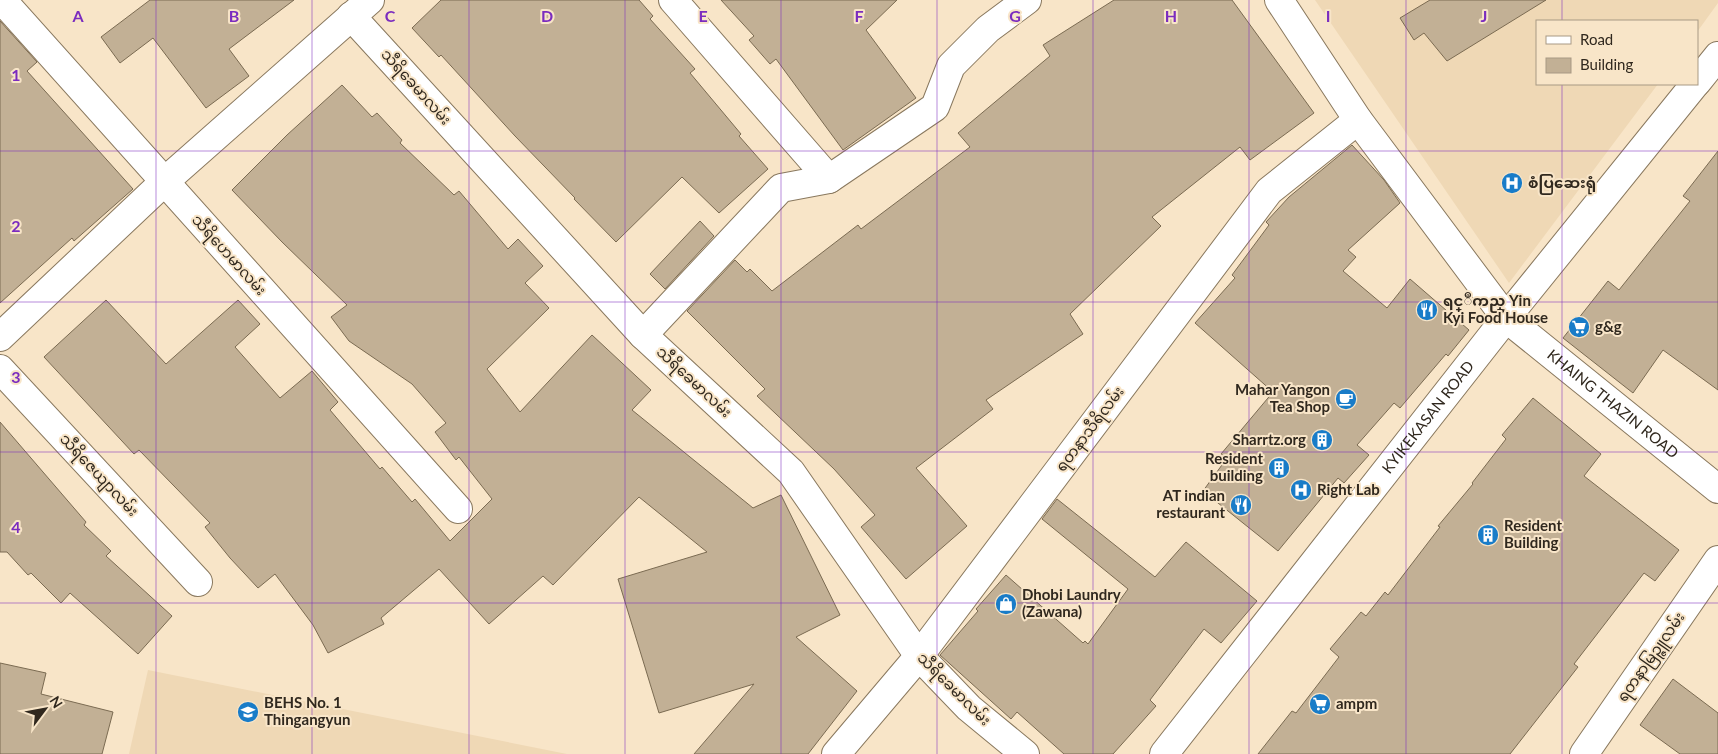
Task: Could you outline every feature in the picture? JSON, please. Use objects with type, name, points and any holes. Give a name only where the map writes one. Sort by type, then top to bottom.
[{"type":"street","name":"သီရိဟေမာလမ်း","points":[[2,0],[458,509]]},
{"type":"street","points":[[673,0],[829,179]]},
{"type":"street","name":"KHAING THAZIN ROAD","points":[[1279,0],[1358,120],[1506,318],[1718,489]]},
{"type":"street","points":[[643,335],[781,188],[829,179],[935,107],[951,66],[1012,4]]},
{"type":"street","points":[[0,337],[164,182],[360,8]]},
{"type":"street","name":"သီရိခေမာလမ်း","points":[[360,8],[643,335],[791,472],[919,656],[969,708],[1025,754]]},
{"type":"street","name":"KYIKEKASAN ROAD","points":[[1698,81],[1718,56]]},
{"type":"street","name":"KYIKEKASAN ROAD","points":[[1164,754],[1506,318],[1694,85]]},
{"type":"street","name":"ရတနာသီရိလမ်း","points":[[836,754],[919,656],[1269,191],[1358,120]]},
{"type":"street","name":"သီရိဇေယျာလမ်း","points":[[0,369],[198,582]]},
{"type":"street","name":"ရတနာမြဉ္ဇူလမ်း","points":[[1584,754],[1718,560]]},
{"type":"shaded area","name":"စံပြဆေးရုံ","points":[[1315,0],[1718,0],[1718,3],[1698,31],[1698,20],[1536,20],[1536,85],[1657,85],[1509,283]]},
{"type":"shaded area","name":"BEHS No. 1 Thingangyun","points":[[148,670],[567,754],[129,754]]},
{"type":"building","points":[[150,0],[294,0],[229,49],[249,76],[206,108],[153,38],[120,63],[101,37]]},
{"type":"building","points":[[441,0],[639,0],[653,16],[650,19],[695,69],[690,73],[741,134],[739,136],[768,169],[719,213],[682,177],[616,242],[441,55],[439,57],[412,28]]},
{"type":"building","points":[[721,0],[897,0],[866,30],[916,98],[843,150],[776,59],[770,64],[749,40],[754,36]]},
{"type":"building","points":[[1114,0],[1232,0],[1314,113],[1250,160],[1240,147],[1152,217],[1161,226],[1070,314],[1083,334],[986,400],[993,409],[916,468],[967,526],[906,579],[861,527],[875,515],[834,469],[757,396],[765,389],[687,311],[735,260],[747,272],[750,269],[772,291],[858,225],[861,229],[970,147],[958,133],[1050,56],[1043,45]]},
{"type":"building","points":[[1430,0],[1546,0],[1447,61],[1424,33],[1414,40],[1400,18]]},
{"type":"building","points":[[0,21],[37,62],[27,71],[133,189],[74,241],[72,238],[0,303]]},
{"type":"building","points":[[342,85],[372,117],[377,113],[402,140],[400,143],[454,195],[459,191],[508,249],[518,239],[543,266],[525,283],[549,308],[487,369],[520,412],[592,335],[651,390],[632,410],[753,508],[781,495],[840,615],[796,637],[857,691],[808,754],[694,754],[754,684],[659,713],[618,579],[707,552],[639,497],[553,585],[543,576],[489,624],[439,569],[381,618],[384,624],[328,653],[313,625],[275,574],[258,588],[205,527],[210,523],[139,450],[134,454],[44,357],[106,300],[166,364],[238,300],[260,324],[235,347],[280,398],[312,371],[338,402],[330,410],[380,469],[382,467],[412,502],[415,499],[450,541],[492,499],[459,457],[456,460],[435,432],[446,423],[412,384],[349,341],[331,317],[347,305],[232,190],[287,135]]},
{"type":"building","points":[[1352,145],[1384,180],[1400,203],[1348,250],[1356,257],[1343,271],[1387,308],[1410,279],[1469,330],[1400,408],[1394,403],[1357,445],[1369,455],[1344,483],[1338,478],[1278,551],[1203,491],[1227,458],[1221,454],[1273,392],[1195,323],[1235,278],[1232,275],[1269,225],[1266,222],[1289,197]]},
{"type":"building","points":[[1718,151],[1718,390],[1663,350],[1633,393],[1563,338],[1608,281],[1619,290],[1690,201],[1683,196]]},
{"type":"building","points":[[700,221],[714,236],[665,289],[650,274]]},
{"type":"building","points":[[1533,398],[1601,454],[1584,476],[1679,550],[1655,581],[1644,573],[1574,664],[1578,667],[1510,754],[1258,754],[1292,711],[1296,713],[1339,657],[1330,649],[1361,612],[1366,616],[1385,592],[1388,595],[1440,527],[1438,526],[1473,484],[1506,439],[1502,435]]},
{"type":"building","points":[[0,422],[86,522],[84,525],[111,551],[106,556],[172,616],[138,654],[70,593],[61,603],[31,573],[28,575],[7,552],[0,552]]},
{"type":"building","points":[[1057,499],[1155,577],[1186,542],[1257,601],[1221,643],[1204,629],[1150,700],[1156,706],[1113,754],[1064,754],[1017,712],[1011,719],[940,655],[978,611],[976,609],[1006,575],[1083,643],[1085,641],[1088,644],[1128,589],[1042,519]]},
{"type":"building","points":[[0,663],[46,673],[41,694],[113,712],[102,754],[0,754]]},
{"type":"building","points":[[1673,679],[1718,713],[1718,754],[1680,754],[1640,725]]},
{"type":"place","name":"စံပြဆေးရုံ","points":[[1512,183]]},
{"type":"place","name":"ရင္ဳကည္ Yin Kyi Food House","points":[[1427,310]]},
{"type":"place","name":"g&g","points":[[1579,327]]},
{"type":"place","name":"Mahar Yangon Tea Shop","points":[[1346,399]]},
{"type":"place","name":"Sharrtz.org","points":[[1322,440]]},
{"type":"place","name":"Resident building","points":[[1279,468]]},
{"type":"place","name":"Right Lab","points":[[1301,490]]},
{"type":"place","name":"AT indian restaurant","points":[[1241,505]]},
{"type":"place","name":"Resident Building","points":[[1488,535]]},
{"type":"place","name":"Dhobi Laundry (Zawana)","points":[[1006,604]]},
{"type":"place","name":"ampm","points":[[1320,704]]},
{"type":"place","name":"BEHS No. 1 Thingangyun","points":[[248,712]]}]
